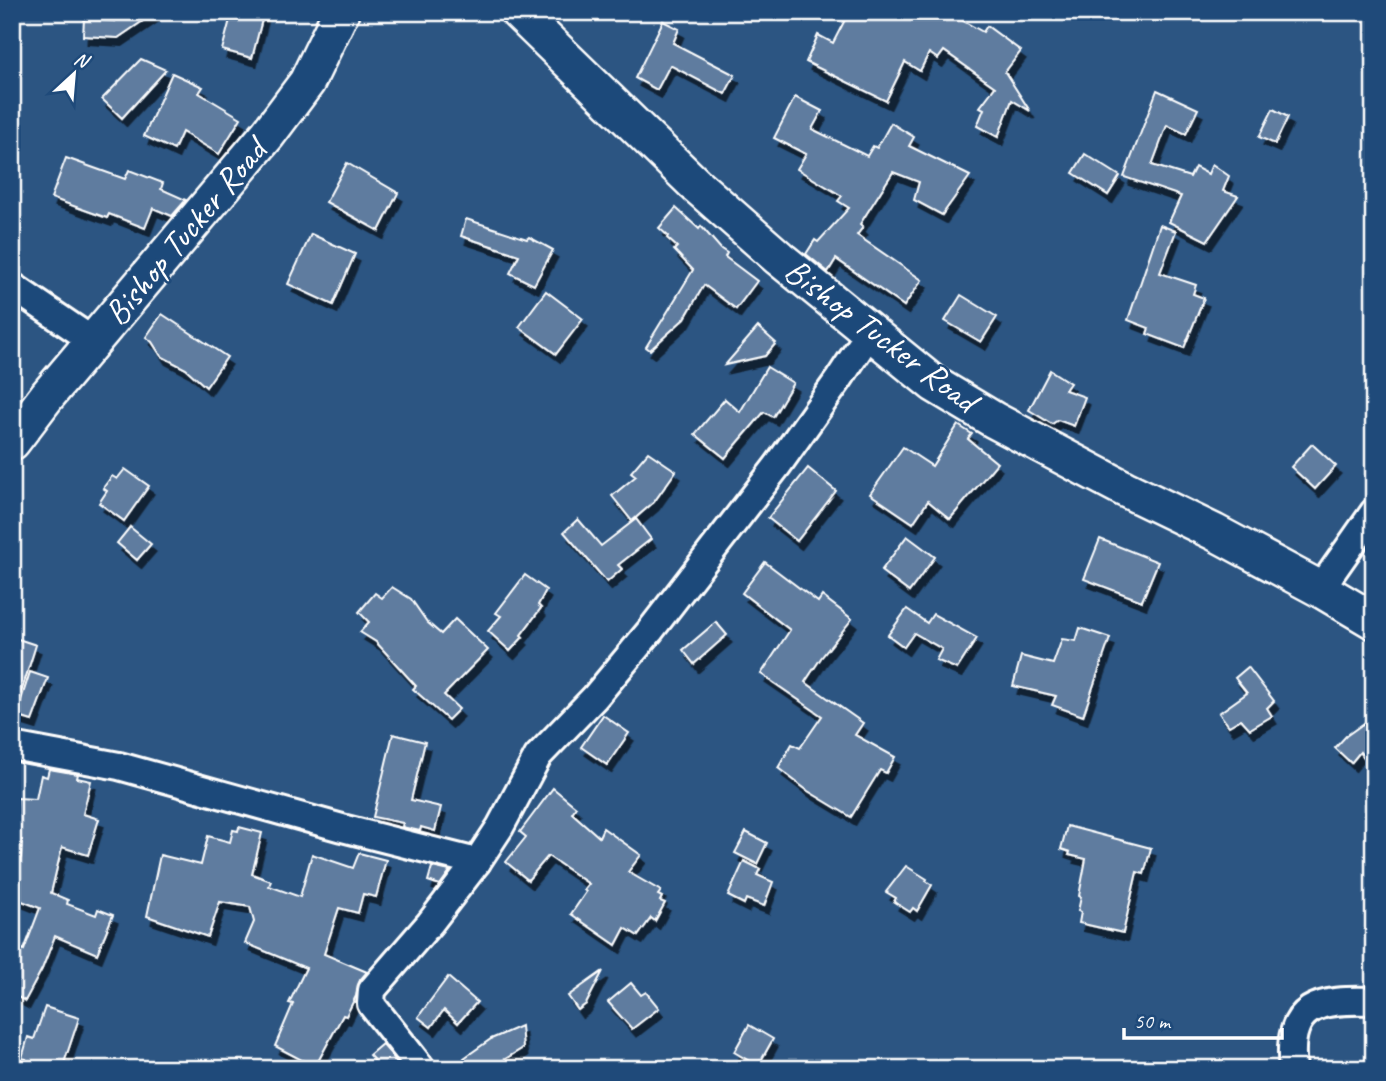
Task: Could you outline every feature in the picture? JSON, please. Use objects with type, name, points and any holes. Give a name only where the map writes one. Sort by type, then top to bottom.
[{"type":"main road","name":"Bishop Tucker Road","points":[[12,442],[47,396],[268,134],[307,82],[341,12]]},
{"type":"main road","name":"Bishop Tucker Road","points":[[518,12],[696,186],[779,258],[934,383],[994,420],[1214,532],[1374,621]]},
{"type":"street","points":[[12,286],[93,341]]},
{"type":"street","points":[[422,1069],[371,1004],[370,997],[376,984],[430,923],[477,862],[500,827],[538,756],[595,697],[650,631],[778,465],[870,332]]},
{"type":"street","points":[[1320,589],[1374,512]]},
{"type":"street","points":[[12,746],[119,766],[477,862]]},
{"type":"street","points":[[1293,1069],[1291,1052],[1294,1027],[1304,1013],[1317,1004],[1374,1001]]},
{"type":"building","points":[[108,12],[156,12],[118,38],[83,36],[84,19],[114,21]]},
{"type":"building","points":[[232,12],[264,12],[252,58],[222,50]]},
{"type":"building","points":[[849,12],[947,12],[983,32],[987,26],[1021,51],[1005,72],[1030,111],[1012,100],[998,137],[977,126],[984,109],[980,107],[995,87],[944,51],[938,59],[929,53],[920,71],[905,62],[886,101],[806,62],[818,35],[833,43]]},
{"type":"building","points":[[663,21],[679,29],[673,43],[735,75],[725,94],[670,65],[657,90],[635,78]]},
{"type":"building","points":[[141,59],[166,70],[122,118],[102,99]]},
{"type":"building","points":[[172,73],[203,87],[199,93],[241,118],[219,154],[182,132],[174,150],[144,136]]},
{"type":"building","points":[[1157,90],[1198,109],[1186,134],[1167,125],[1152,165],[1190,177],[1195,167],[1208,174],[1212,164],[1229,176],[1223,191],[1238,196],[1207,241],[1169,222],[1181,196],[1124,177]]},
{"type":"building","points":[[795,97],[822,111],[812,129],[867,156],[873,146],[877,148],[891,123],[914,137],[909,146],[970,176],[942,215],[914,200],[919,182],[893,172],[860,224],[863,227],[857,235],[922,280],[904,306],[836,259],[828,272],[806,254],[815,240],[818,242],[849,208],[838,201],[842,196],[797,169],[806,154],[774,138]]},
{"type":"building","points":[[1273,109],[1288,117],[1275,144],[1259,137]]},
{"type":"building","points":[[1085,154],[1120,176],[1108,195],[1073,173]]},
{"type":"building","points":[[66,158],[125,179],[129,170],[163,183],[161,189],[186,200],[172,216],[153,208],[145,228],[109,214],[107,218],[51,198]]},
{"type":"building","points":[[347,163],[398,193],[379,231],[326,202]]},
{"type":"building","points":[[676,208],[699,229],[701,226],[727,253],[725,257],[757,281],[736,309],[704,285],[685,318],[650,350],[646,347],[693,270],[674,250],[677,247],[659,228]]},
{"type":"building","points":[[466,219],[527,239],[529,237],[553,250],[534,285],[510,273],[519,255],[461,236]]},
{"type":"building","points":[[1160,225],[1176,231],[1160,273],[1196,285],[1193,294],[1204,298],[1184,348],[1147,334],[1149,328],[1128,320]]},
{"type":"building","points":[[311,234],[355,254],[333,305],[288,284]]},
{"type":"building","points":[[546,291],[583,319],[556,354],[519,327]]},
{"type":"building","points":[[961,295],[997,317],[981,342],[945,321]]},
{"type":"building","points":[[162,314],[227,357],[206,387],[186,369],[161,356],[146,337]]},
{"type":"building","points":[[758,327],[776,343],[765,356],[725,365]]},
{"type":"building","points":[[767,367],[793,383],[773,417],[764,412],[725,458],[695,434],[725,399],[740,412]]},
{"type":"building","points":[[1050,370],[1070,383],[1065,390],[1085,397],[1074,426],[1058,420],[1052,424],[1029,410]]},
{"type":"building","points":[[958,425],[972,434],[968,439],[997,463],[950,519],[928,501],[913,523],[870,494],[903,447],[932,466]]},
{"type":"building","points":[[1312,444],[1336,466],[1315,489],[1291,467]]},
{"type":"building","points":[[648,452],[676,471],[654,502],[632,521],[612,496],[636,476],[631,472]]},
{"type":"building","points":[[808,468],[836,491],[797,541],[768,518]]},
{"type":"building","points":[[125,469],[149,486],[124,521],[99,503],[107,491],[103,488],[112,476],[117,479]]},
{"type":"building","points":[[578,519],[601,546],[636,519],[651,539],[618,565],[622,569],[607,582],[564,532]]},
{"type":"building","points":[[130,527],[151,544],[137,560],[117,543]]},
{"type":"building","points":[[907,536],[935,557],[909,592],[881,571]]},
{"type":"building","points":[[1100,539],[1158,562],[1142,601],[1084,579]]},
{"type":"building","points":[[765,562],[818,602],[822,596],[852,619],[805,682],[863,723],[855,735],[895,757],[886,773],[880,770],[851,817],[808,791],[778,768],[792,744],[800,748],[822,716],[761,674],[790,630],[742,593]]},
{"type":"building","points":[[525,575],[546,590],[538,605],[541,608],[521,635],[523,637],[510,651],[488,631],[501,616],[496,613]]},
{"type":"building","points":[[392,587],[411,599],[427,622],[441,634],[455,619],[488,650],[444,695],[459,709],[448,720],[413,689],[416,686],[376,642],[360,632],[369,622],[359,612],[375,593],[382,598]]},
{"type":"building","points":[[907,609],[927,623],[933,614],[977,638],[957,669],[936,660],[942,649],[914,633],[904,647],[888,635]]},
{"type":"building","points":[[716,622],[727,635],[694,664],[683,650]]},
{"type":"building","points":[[1080,628],[1110,638],[1083,716],[1052,705],[1056,696],[1013,686],[1021,656],[1053,664],[1062,639],[1076,641]]},
{"type":"building","points":[[12,637],[36,645],[16,708],[12,708]]},
{"type":"building","points":[[1248,667],[1274,701],[1267,708],[1272,716],[1250,729],[1241,719],[1229,726],[1219,713],[1247,693],[1235,678]]},
{"type":"building","points":[[30,672],[48,678],[32,721],[16,716]]},
{"type":"building","points":[[603,715],[629,733],[607,765],[581,747]]},
{"type":"building","points":[[1374,716],[1374,771],[1360,752],[1351,763],[1335,748],[1346,736]]},
{"type":"building","points":[[393,734],[425,742],[411,800],[441,807],[435,831],[421,827],[420,831],[402,827],[403,823],[373,817]]},
{"type":"building","points":[[49,769],[78,774],[77,778],[91,781],[83,814],[99,819],[88,855],[62,847],[51,893],[68,900],[67,904],[96,915],[98,909],[113,915],[97,954],[55,936],[25,1001],[12,994],[12,944],[24,950],[40,908],[12,897],[12,879],[21,857],[22,840],[12,838],[12,809],[16,810],[17,798],[36,799],[41,775],[47,777]]},
{"type":"building","points":[[553,788],[576,807],[572,813],[599,837],[603,828],[641,855],[628,872],[661,891],[658,895],[662,897],[660,901],[665,903],[655,921],[651,918],[638,936],[625,928],[616,945],[571,914],[589,884],[548,856],[528,880],[506,862],[526,837],[520,832]]},
{"type":"building","points":[[1067,826],[1151,848],[1144,874],[1137,872],[1123,933],[1079,923],[1079,896],[1086,859],[1069,855],[1070,852],[1061,849]]},
{"type":"building","points":[[239,827],[262,833],[252,874],[271,881],[269,886],[300,897],[312,854],[353,868],[359,853],[386,860],[376,897],[363,894],[358,913],[339,908],[324,954],[367,972],[360,980],[346,1016],[343,1015],[315,1067],[275,1046],[293,1004],[289,1003],[306,968],[245,943],[254,922],[250,907],[220,902],[208,937],[147,916],[160,855],[201,865],[208,836],[230,842],[233,830],[238,831]]},
{"type":"building","points":[[746,832],[767,843],[757,864],[735,853]]},
{"type":"building","points":[[744,861],[760,869],[757,875],[773,882],[764,906],[746,899],[744,904],[728,896]]},
{"type":"building","points":[[906,866],[932,885],[917,911],[913,908],[910,912],[894,902],[896,898],[886,892]]},
{"type":"building","points":[[432,867],[450,871],[440,885],[428,881]]},
{"type":"building","points":[[603,971],[586,1004],[578,1010],[568,996]]},
{"type":"building","points":[[448,977],[477,1002],[458,1023],[444,1010],[431,1027],[418,1017]]},
{"type":"building","points":[[631,983],[641,995],[646,992],[659,1008],[632,1029],[608,1002]]},
{"type":"building","points":[[45,1007],[79,1018],[62,1069],[23,1069],[26,1059],[22,1058],[28,1037],[34,1039]]},
{"type":"building","points":[[749,1025],[773,1039],[758,1066],[734,1052]]},
{"type":"building","points":[[521,1026],[523,1048],[489,1069],[471,1069],[464,1058],[491,1039]]},
{"type":"building","points":[[382,1044],[402,1069],[382,1069],[369,1055]]}]
